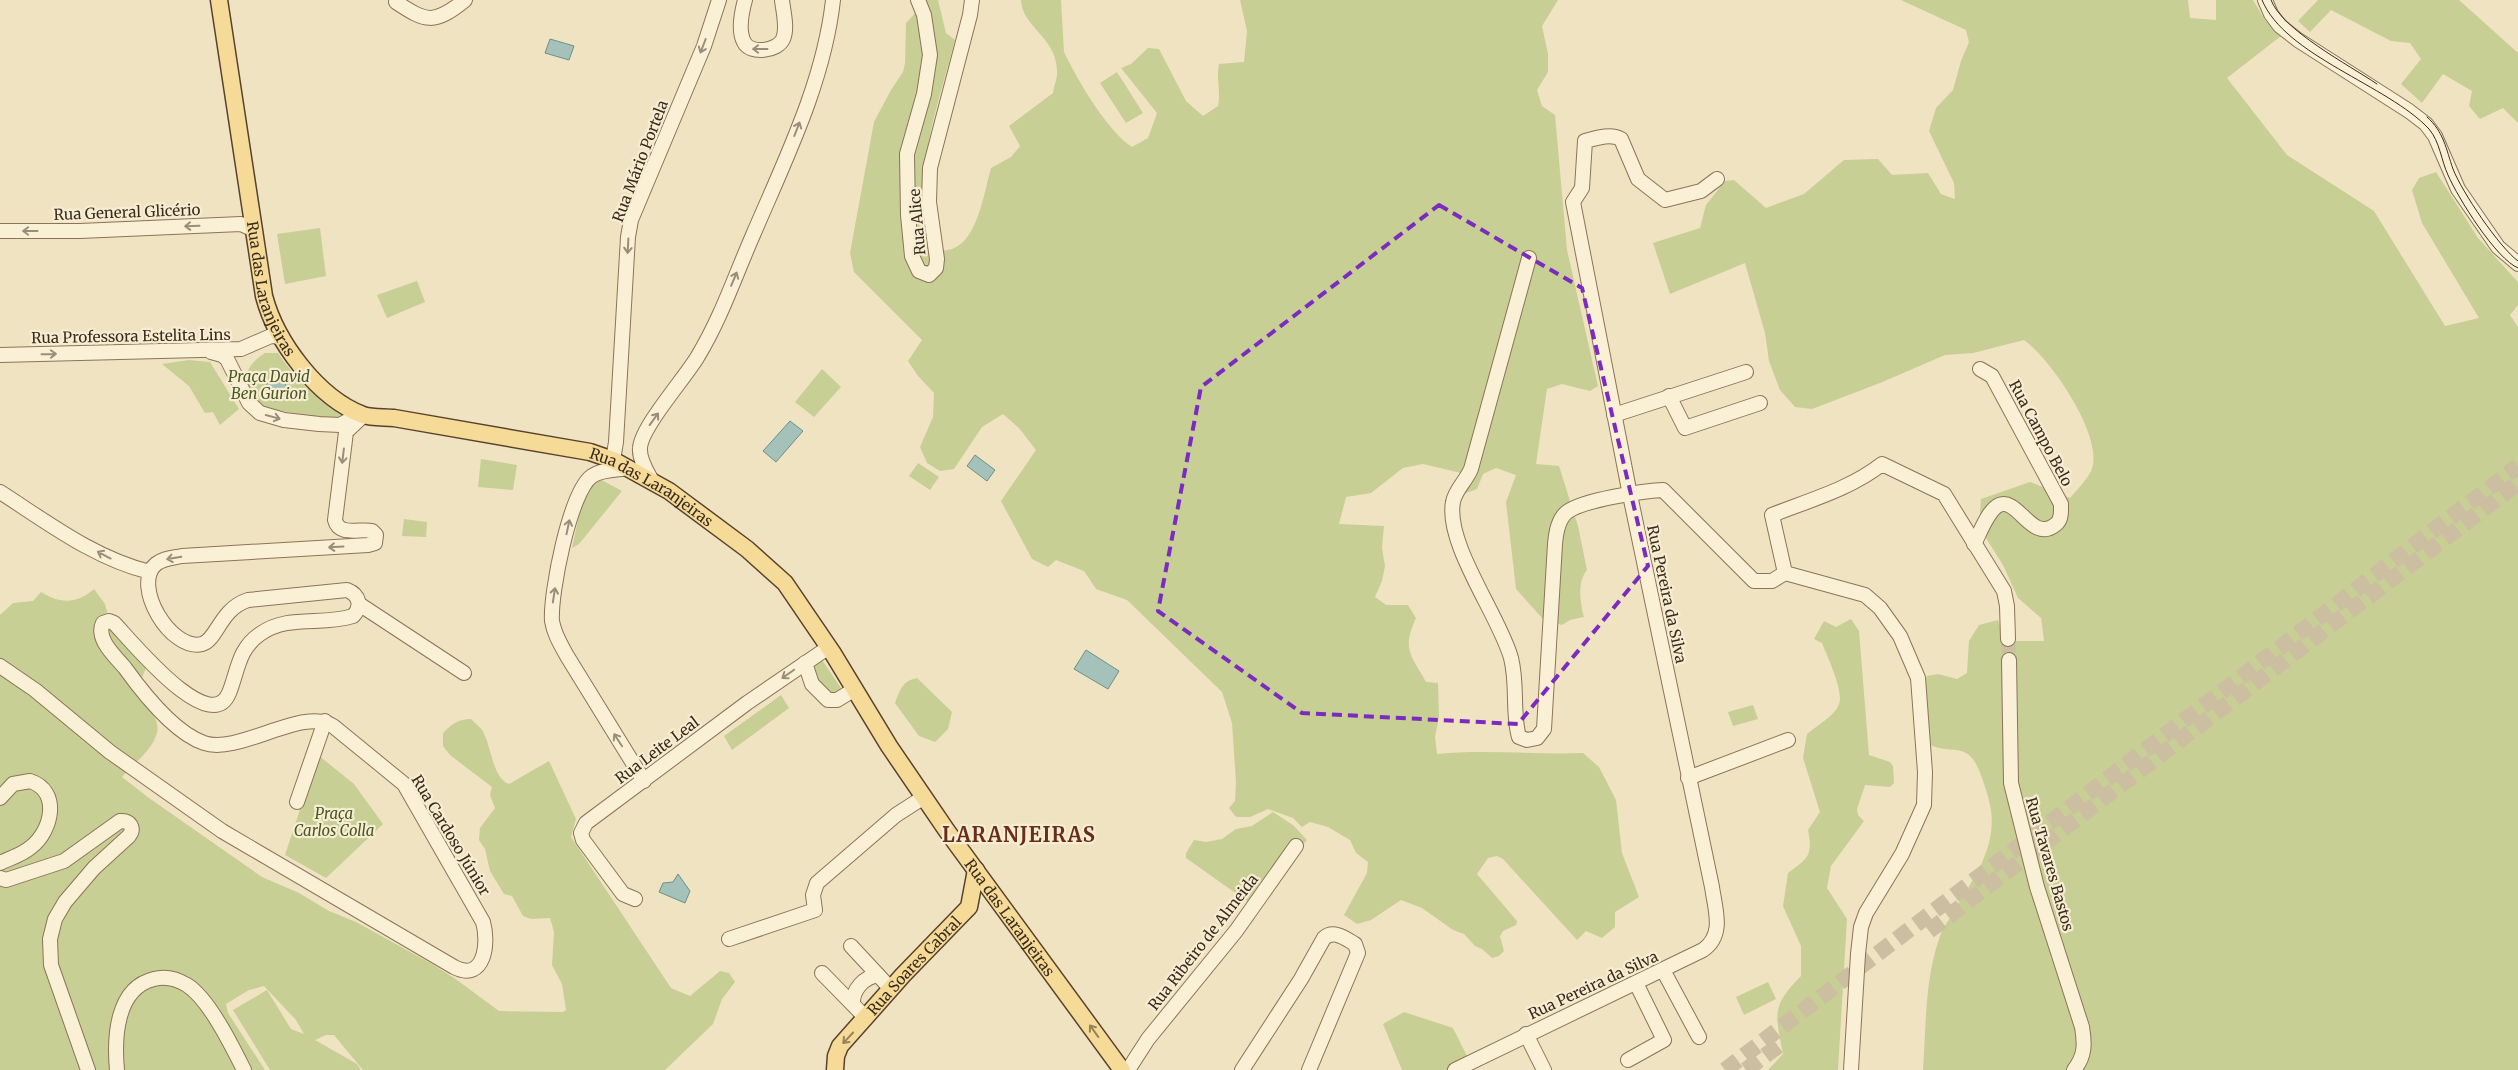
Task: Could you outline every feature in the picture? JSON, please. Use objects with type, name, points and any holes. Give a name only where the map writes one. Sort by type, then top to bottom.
[{"type":"main road","name":"Rua das Laranjeiras","points":[[219,0],[264,296],[272,318],[302,370],[318,384],[358,412],[590,452],[613,460],[651,479],[739,543],[778,575],[829,647],[888,746],[1118,1064]]},
{"type":"main road","name":"Rua Soares Cabral","points":[[836,1063],[840,1046],[969,907],[976,870]]},
{"type":"main road","points":[[969,907],[983,899],[999,899]]},
{"type":"street","points":[[396,2],[420,18],[429,18],[443,15],[464,0]]},
{"type":"street","name":"Rua Mário Portela","points":[[613,460],[617,426],[628,237],[631,220],[704,46],[719,0]]},
{"type":"street","points":[[745,0],[741,32],[743,42],[749,48],[756,50],[777,46],[782,41],[785,34],[782,0]]},
{"type":"street","points":[[651,479],[644,466],[640,449],[642,436],[689,371],[711,332],[804,109],[822,58],[833,0]]},
{"type":"street","name":"Rua Alice","points":[[918,0],[924,15],[930,55],[924,94],[907,154],[908,215],[912,256],[919,271],[928,275],[936,268],[937,259],[929,202],[930,168],[970,15],[972,0]]},
{"type":"street","points":[[2264,0],[2280,26],[2298,40],[2409,111],[2426,124],[2435,136],[2458,189],[2498,247],[2518,264]]},
{"type":"street","name":"Rua Pereira da Silva","points":[[1455,1070],[1526,1034],[1664,970],[1712,944],[1718,926],[1712,887],[1630,495],[1573,202],[1582,188],[1585,141],[1608,136],[1616,136],[1621,139],[1638,179],[1664,200],[1701,191],[1717,179]]},
{"type":"street","name":"Rua General Glicério","points":[[0,231],[80,231],[241,224],[254,230]]},
{"type":"street","points":[[1529,258],[1468,477],[1454,496],[1452,512],[1459,541],[1469,566],[1510,656],[1516,683],[1517,729],[1519,737],[1527,740],[1537,738],[1544,729],[1557,527],[1566,513],[1586,502],[1663,490],[1754,581],[1772,581],[1785,573],[1865,595],[1873,600],[1900,636],[1918,678],[1925,772],[1924,805],[1902,854],[1866,913],[1862,927],[1858,954],[1852,1070]]},
{"type":"street","points":[[261,339],[268,331],[272,318]]},
{"type":"street","name":"Rua Professora Estelita Lins","points":[[0,355],[241,349],[271,336],[282,337]]},
{"type":"street","points":[[206,350],[222,355],[227,359],[249,403],[260,413],[284,420],[343,428]]},
{"type":"street","name":"Rua Campo Belo","points":[[1974,544],[1994,509],[2000,504],[2008,504],[2040,530],[2049,530],[2058,523],[2062,514],[2061,504],[1992,376],[1980,369]]},
{"type":"street","points":[[1614,415],[1746,372]]},
{"type":"street","points":[[1669,396],[1685,428],[1760,403]]},
{"type":"street","points":[[358,412],[343,428],[336,523],[340,529],[345,531],[372,530],[376,535],[375,542],[368,545],[182,556],[160,561],[150,572],[150,590],[156,614],[180,639],[193,644],[208,641],[228,611],[248,600],[347,590],[355,595],[359,604],[464,673]]},
{"type":"street","points":[[617,426],[624,437],[642,436]]},
{"type":"street","points":[[1785,573],[1772,515],[1845,487],[1882,464],[1944,494],[2004,591],[2007,606],[2008,639]]},
{"type":"street","points":[[628,468],[603,471],[593,475],[579,492],[572,512],[555,588],[552,616],[556,637],[644,781]]},
{"type":"street","points":[[0,492],[61,532],[109,558],[150,572]]},
{"type":"street","points":[[297,802],[325,721],[307,722],[228,744],[203,743],[182,729],[153,702],[104,642],[101,627],[106,621],[114,623],[165,676],[200,703],[213,706],[221,703],[226,698],[240,657],[247,646],[260,634],[293,621],[350,617],[357,611],[359,604]]},
{"type":"street","name":"Rua Leite Leal","points":[[635,899],[623,894],[582,840],[581,833],[586,823],[747,703],[829,647]]},
{"type":"street","name":"Rua Tavares Bastos","points":[[2009,660],[2011,783],[2037,887],[2082,1027],[2085,1044],[2081,1061],[2074,1070]]},
{"type":"street","points":[[805,662],[812,684],[828,700],[837,700],[855,689]]},
{"type":"street","name":"Rua Cardoso Júnior","points":[[0,666],[35,690],[110,752],[222,831],[454,967],[465,971],[473,969],[482,960],[486,946],[483,922],[404,784],[325,721]]},
{"type":"street","points":[[1688,778],[1788,740]]},
{"type":"street","points":[[0,798],[13,784],[30,781],[45,790],[51,806],[46,827],[36,842],[25,852],[0,863]]},
{"type":"street","points":[[729,939],[815,910],[813,895],[817,883],[896,815],[924,797]]},
{"type":"street","points":[[0,878],[6,880],[64,860],[120,821],[126,821],[131,825],[131,834],[94,868],[62,906],[55,919],[50,939],[51,965],[88,1070]]},
{"type":"street","name":"Rua Ribeiro de Almeida","points":[[1128,1070],[1135,1057],[1231,937],[1296,846]]},
{"type":"street","points":[[1242,1070],[1301,979],[1324,938],[1328,935],[1336,934],[1355,944],[1358,953],[1309,1070]]},
{"type":"street","points":[[851,946],[891,989]]},
{"type":"street","points":[[1664,970],[1699,1037]]},
{"type":"street","points":[[822,973],[866,1018]]},
{"type":"street","points":[[853,1004],[854,993],[857,988],[867,978],[878,975]]},
{"type":"street","points":[[117,1070],[117,1036],[125,1002],[139,986],[160,978],[181,982],[193,989],[226,1033],[244,1070]]},
{"type":"street","points":[[1628,1060],[1664,1040],[1636,983]]},
{"type":"street","points":[[1526,1034],[1544,1070]]},
{"type":"street","points":[[1118,1064],[1135,1057]]},
{"type":"highlighted area","points":[[1439,205],[1582,288],[1648,566],[1518,724],[1302,713],[1158,611],[1201,387]]},
{"type":"green space","points":[[916,0],[938,0],[946,33],[955,40],[934,119],[924,171],[924,223],[929,251],[943,251],[961,244],[968,236],[979,214],[991,168],[1011,157],[1020,146],[1009,126],[1053,93],[1057,73],[1055,59],[1045,40],[1027,18],[1021,0],[1061,0],[1064,52],[1085,90],[1103,117],[1122,139],[1132,147],[1148,138],[1157,113],[1121,68],[1131,64],[1148,48],[1159,49],[1186,101],[1203,116],[1218,106],[1219,64],[1244,62],[1247,31],[1240,0],[1558,0],[1542,26],[1548,54],[1548,72],[1537,90],[1542,106],[1555,115],[1567,250],[1598,386],[1590,391],[1562,384],[1547,389],[1536,464],[1559,466],[1578,526],[1587,570],[1581,586],[1581,605],[1584,617],[1570,620],[1562,625],[1543,619],[1516,589],[1506,502],[1516,475],[1496,468],[1483,474],[1477,489],[1466,493],[1457,484],[1461,473],[1423,464],[1403,468],[1371,493],[1346,497],[1339,524],[1384,526],[1382,548],[1385,566],[1382,581],[1375,597],[1386,605],[1408,605],[1416,618],[1409,637],[1412,658],[1426,682],[1438,683],[1439,717],[1435,737],[1437,754],[1473,752],[1583,753],[1599,767],[1616,800],[1622,853],[1639,897],[1615,912],[1615,927],[1602,938],[1586,931],[1577,940],[1503,859],[1497,856],[1488,858],[1477,874],[1517,921],[1516,925],[1503,931],[1500,936],[1504,951],[1499,956],[1492,958],[1482,949],[1475,946],[1464,934],[1453,930],[1422,908],[1401,900],[1371,920],[1357,924],[1344,915],[1367,873],[1368,862],[1356,853],[1350,840],[1328,827],[1310,822],[1302,827],[1293,818],[1268,809],[1250,817],[1236,817],[1229,808],[1235,801],[1236,782],[1232,723],[1222,692],[1127,600],[1096,589],[1084,571],[1056,560],[1048,567],[1032,559],[1001,501],[1036,450],[1019,428],[1003,414],[982,427],[954,469],[940,471],[927,463],[920,447],[933,417],[934,393],[918,376],[908,361],[922,340],[854,272],[850,253],[874,122],[903,72],[906,23],[917,11]]},
{"type":"green space","points":[[1901,0],[2188,0],[2190,18],[2216,20],[2216,0],[2253,0],[2265,20],[2281,36],[2227,78],[2287,155],[2374,211],[2445,326],[2479,318],[2422,223],[2412,190],[2419,178],[2436,172],[2478,238],[2518,282],[2518,305],[2510,315],[2518,327],[2518,1070],[1923,1070],[1927,1003],[1934,955],[1943,930],[1985,856],[1992,826],[1991,809],[1986,790],[1973,759],[1961,751],[1931,745],[1923,685],[1927,676],[1938,674],[1957,679],[1967,673],[1969,641],[1979,625],[1998,620],[2004,641],[2044,641],[2041,618],[2018,598],[2003,565],[1979,527],[1981,499],[2030,482],[2070,498],[2091,471],[2093,457],[2091,440],[2073,400],[2061,381],[2035,349],[2024,340],[1973,353],[1945,355],[1812,409],[1795,407],[1780,390],[1769,361],[1765,333],[1745,263],[1670,294],[1653,243],[1700,228],[1706,205],[1725,181],[1734,180],[1766,208],[1804,194],[1844,160],[1878,159],[1892,175],[1928,173],[1941,194],[1955,199],[1954,183],[1929,131],[1936,108],[1953,90],[1961,61],[1969,42],[1966,30]]},
{"type":"green space","points":[[2318,0],[2459,0],[2518,53],[2518,123],[2503,108],[2480,119],[2469,106],[2472,91],[2443,74],[2422,103],[2401,84],[2421,59],[2410,43],[2391,41],[2331,10],[2310,32],[2298,21]]},
{"type":"green space","points":[[1117,72],[1143,113],[1126,123],[1100,83]]},
{"type":"green space","points":[[320,228],[326,276],[285,284],[277,234]]},
{"type":"green space","points":[[417,281],[425,302],[387,318],[377,295]]},
{"type":"green space","name":"Praça David Ben Gurion","points":[[265,353],[278,353],[292,372],[308,388],[344,417],[342,421],[262,408],[244,388],[244,382],[247,372],[256,360]]},
{"type":"green space","points":[[189,360],[210,362],[239,409],[220,425],[213,412],[205,413],[189,386],[162,364]]},
{"type":"green space","points":[[822,369],[841,387],[814,417],[795,402]]},
{"type":"green space","points":[[481,459],[517,465],[513,490],[478,487]]},
{"type":"green space","points":[[918,463],[939,477],[930,490],[909,476]]},
{"type":"green space","points":[[596,477],[622,491],[579,544],[572,548],[583,498]]},
{"type":"green space","points":[[404,519],[427,522],[426,537],[402,536]]},
{"type":"green space","points":[[94,589],[105,604],[111,626],[147,667],[142,680],[141,690],[143,698],[156,720],[155,738],[149,749],[122,777],[149,798],[262,877],[299,893],[329,911],[356,922],[432,964],[499,1011],[563,1012],[566,1010],[562,984],[552,965],[554,932],[550,918],[531,919],[523,916],[512,896],[504,894],[490,871],[485,849],[479,840],[480,828],[495,808],[490,795],[492,787],[450,755],[443,746],[443,733],[446,730],[459,721],[471,719],[481,729],[503,781],[509,784],[549,761],[576,819],[571,837],[671,988],[690,996],[720,971],[729,973],[735,982],[722,999],[713,1024],[665,1070],[363,1070],[334,1035],[326,1035],[315,1040],[357,1064],[361,1070],[270,1070],[233,1010],[267,990],[291,1029],[304,1034],[296,1020],[264,986],[249,990],[226,1004],[228,1013],[265,1070],[0,1070],[0,615],[13,603],[33,601],[41,592],[55,599],[68,601],[88,594]]},
{"type":"green space","points":[[1851,619],[1859,631],[1869,755],[1890,762],[1893,766],[1894,783],[1890,787],[1865,785],[1857,809],[1858,815],[1864,821],[1831,866],[1827,888],[1847,919],[1838,1070],[1768,1070],[1783,1054],[1777,1020],[1780,1004],[1784,996],[1801,976],[1801,946],[1783,906],[1788,873],[1807,856],[1810,846],[1808,830],[1820,812],[1803,758],[1807,734],[1834,713],[1840,698],[1834,674],[1822,643],[1814,639],[1824,621],[1836,627]]},
{"type":"green space","points":[[822,660],[843,691],[840,696],[819,689],[811,664]]},
{"type":"green space","points":[[917,678],[952,712],[948,729],[935,742],[919,736],[895,703],[900,690],[905,684]]},
{"type":"green space","points":[[781,695],[789,708],[732,750],[724,736]]},
{"type":"green space","points":[[1753,705],[1758,719],[1733,726],[1728,712]]},
{"type":"green space","name":"Praça Carlos Colla","points":[[318,755],[354,784],[383,824],[326,878],[285,855]]},
{"type":"green space","points":[[1273,812],[1293,825],[1307,840],[1251,904],[1186,858],[1186,853],[1194,840],[1206,842],[1222,839],[1236,829],[1252,826]]},
{"type":"green space","points":[[1768,982],[1776,999],[1744,1015],[1736,997]]},
{"type":"green space","points":[[1404,1012],[1453,1028],[1469,1060],[1449,1070],[1402,1070],[1383,1024]]},
{"type":"water","points":[[550,39],[574,46],[569,60],[545,53]]},
{"type":"water","points":[[276,379],[284,382],[287,390],[284,398],[276,401],[268,398],[265,390],[268,382]]},
{"type":"water","points":[[790,421],[803,431],[776,462],[763,451]]},
{"type":"water","points":[[975,455],[995,470],[987,481],[967,466]]},
{"type":"water","points":[[1086,650],[1119,671],[1108,689],[1074,669]]},
{"type":"water","points":[[678,874],[690,891],[685,903],[659,892],[663,883],[673,882]]},
{"type":"tunnel","points":[[1725,1070],[2518,466]]},
{"type":"tunnel","points":[[1929,931],[2518,483]]},
{"type":"tunnel","points":[[2008,639],[2009,660]]},
{"type":"tunnel","points":[[1746,1070],[1782,1043]]},
{"type":"tram line","points":[[2262,0],[2274,20],[2292,38],[2314,54],[2389,98],[2411,113],[2429,129],[2438,145],[2448,175],[2478,227],[2499,253],[2518,268]]},
{"type":"tram line","points":[[2271,0],[2288,23],[2302,35],[2377,84]]},
{"type":"tram line","points":[[2427,117],[2441,135],[2453,169],[2473,205],[2491,232],[2518,261]]},
{"type":"district","name":"LARANJEIRAS","points":[[1019,834]]}]
